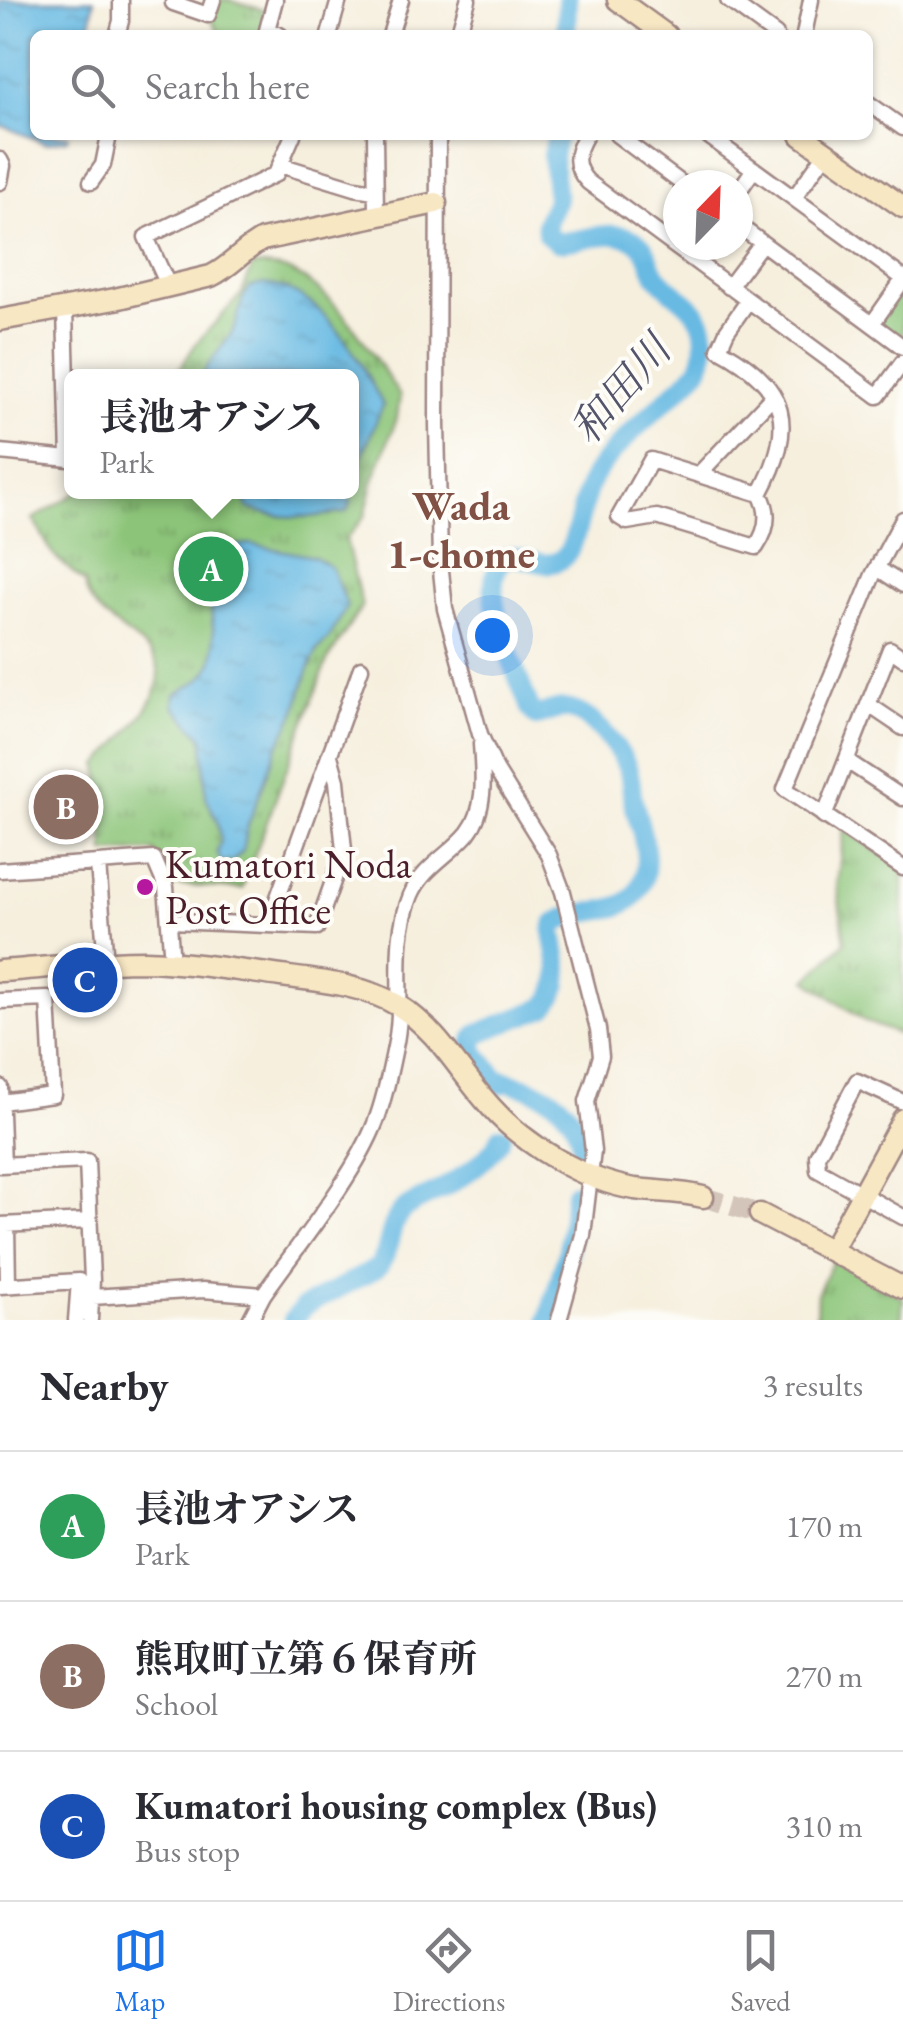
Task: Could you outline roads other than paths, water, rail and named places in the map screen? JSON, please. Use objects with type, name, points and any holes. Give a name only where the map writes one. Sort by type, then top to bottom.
[{"type":"street","points":[[118,30],[120,0]]},
{"type":"street","points":[[174,0],[208,15],[213,0]]},
{"type":"street","points":[[266,30],[276,0]]},
{"type":"street","points":[[330,30],[339,0]]},
{"type":"street","points":[[392,30],[401,0]]},
{"type":"street","points":[[459,30],[468,0]]},
{"type":"street","points":[[618,0],[657,30]]},
{"type":"street","points":[[728,0],[769,30]]},
{"type":"street","points":[[805,30],[810,0]]},
{"type":"street","points":[[873,107],[903,128]]},
{"type":"street","points":[[91,182],[103,165],[109,140]]},
{"type":"street","points":[[169,287],[146,237],[276,174],[291,140]]},
{"type":"street","points":[[376,140],[376,214]]},
{"type":"street","points":[[438,140],[440,561],[445,609],[480,734],[496,770],[549,855],[563,892],[601,1056],[587,1102],[592,1174],[578,1260],[559,1320]]},
{"type":"street","points":[[584,140],[575,160],[588,182],[878,396],[903,362]]},
{"type":"street","points":[[624,140],[664,170]]},
{"type":"street","points":[[714,140],[903,279],[872,324]]},
{"type":"street","points":[[809,140],[903,207]]},
{"type":"street","points":[[794,198],[826,152]]},
{"type":"street","points":[[0,160],[0,182]]},
{"type":"street","points":[[280,165],[374,191]]},
{"type":"street","points":[[0,320],[169,287],[224,270],[244,250],[262,240],[436,203]]},
{"type":"street","points":[[753,237],[903,347]]},
{"type":"street","points":[[730,287],[762,243]]},
{"type":"street","points":[[748,301],[719,348],[754,372],[780,411],[782,448],[760,494]]},
{"type":"street","points":[[65,309],[67,369]]},
{"type":"street","points":[[698,474],[773,396]]},
{"type":"street","points":[[0,452],[64,459]]},
{"type":"street","points":[[651,460],[698,474],[760,494],[765,502],[767,530],[756,547],[657,517],[627,522],[620,517],[651,460]]},
{"type":"street","points":[[903,519],[877,568],[785,789],[903,868]]},
{"type":"street","points":[[877,568],[903,585]]},
{"type":"street","points":[[824,816],[890,649],[903,658]]},
{"type":"street","points":[[268,925],[361,668]]},
{"type":"street","points":[[870,704],[903,728]]},
{"type":"street","points":[[250,1320],[362,1151],[377,1119],[396,1042],[400,942],[413,890],[429,868],[466,835],[477,817],[483,794],[480,734]]},
{"type":"street","points":[[171,920],[316,927],[344,850],[337,781],[330,756]]},
{"type":"street","points":[[847,761],[903,798]]},
{"type":"street","points":[[0,870],[154,860],[166,888],[172,962]]},
{"type":"street","points":[[98,864],[106,963]]},
{"type":"street","points":[[0,972],[172,962],[320,981],[367,992],[397,1004],[428,1028],[450,1051],[491,1108],[544,1150],[592,1174],[638,1189],[671,1190],[703,1197]]},
{"type":"street","points":[[0,1001],[48,999],[53,1095],[1,1102]]},
{"type":"street","points":[[903,1102],[857,1081],[816,1156],[818,1170],[903,1217]]},
{"type":"street","points":[[0,1087],[2,1165],[87,1161],[90,1320]]},
{"type":"street","points":[[832,1250],[903,1119]]},
{"type":"street","points":[[760,1214],[903,1288]]},
{"type":"street","points":[[76,1320],[80,1280],[4,1285],[4,1225],[90,1221]]},
{"type":"street","points":[[92,1297],[202,1290],[263,1295]]},
{"type":"water","points":[[0,0],[94,0],[90,30],[30,30],[30,137],[0,125]]},
{"type":"water","points":[[264,284],[304,298],[350,347],[383,405],[359,463],[359,369],[206,369],[232,333],[250,287]]},
{"type":"water","points":[[245,499],[351,499],[351,504],[346,512],[308,517],[283,516],[247,507]]},
{"type":"water","points":[[250,544],[314,557],[331,567],[347,606],[329,638],[317,650],[248,825],[243,851],[233,861],[221,862],[217,851],[221,841],[218,823],[206,797],[203,738],[174,706],[175,695],[200,679],[211,665],[211,574],[217,559],[229,549]]},
{"type":"waterway","name":"和田川","points":[[566,30],[567,0]]},
{"type":"waterway","name":"和田川","points":[[501,1084],[476,1053],[472,1044],[477,1034],[545,1007],[558,984],[554,925],[574,915],[610,909],[630,900],[643,880],[646,856],[629,772],[609,739],[575,711],[562,709],[536,716],[530,709],[498,621],[496,571],[508,557],[544,563],[562,559],[572,543],[595,474],[627,436],[694,375],[704,347],[700,319],[657,276],[639,243],[620,235],[557,242],[547,234],[546,222],[557,199],[552,156],[556,140]]},
{"type":"waterway","points":[[499,1079],[541,1093],[563,1108],[572,1118],[582,1149]]},
{"type":"waterway","name":"和田川","points":[[293,1320],[304,1307],[377,1268],[402,1211],[473,1168],[501,1136]]},
{"type":"waterway","points":[[548,1320],[568,1251],[575,1193]]},
{"type":"tunnel","points":[[703,1197],[760,1214]]},
{"type":"place","name":"長池オアシス","points":[[211,569]]},
{"type":"place","name":"熊取町立第６保育所","points":[[66,807]]},
{"type":"place","name":"Kumatori Noda Post Office","points":[[145,887]]},
{"type":"place","name":"Kumatori housing complex (Bus)","points":[[85,980]]},
{"type":"district","name":"Wada 1-chome","points":[[461,529]]}]
